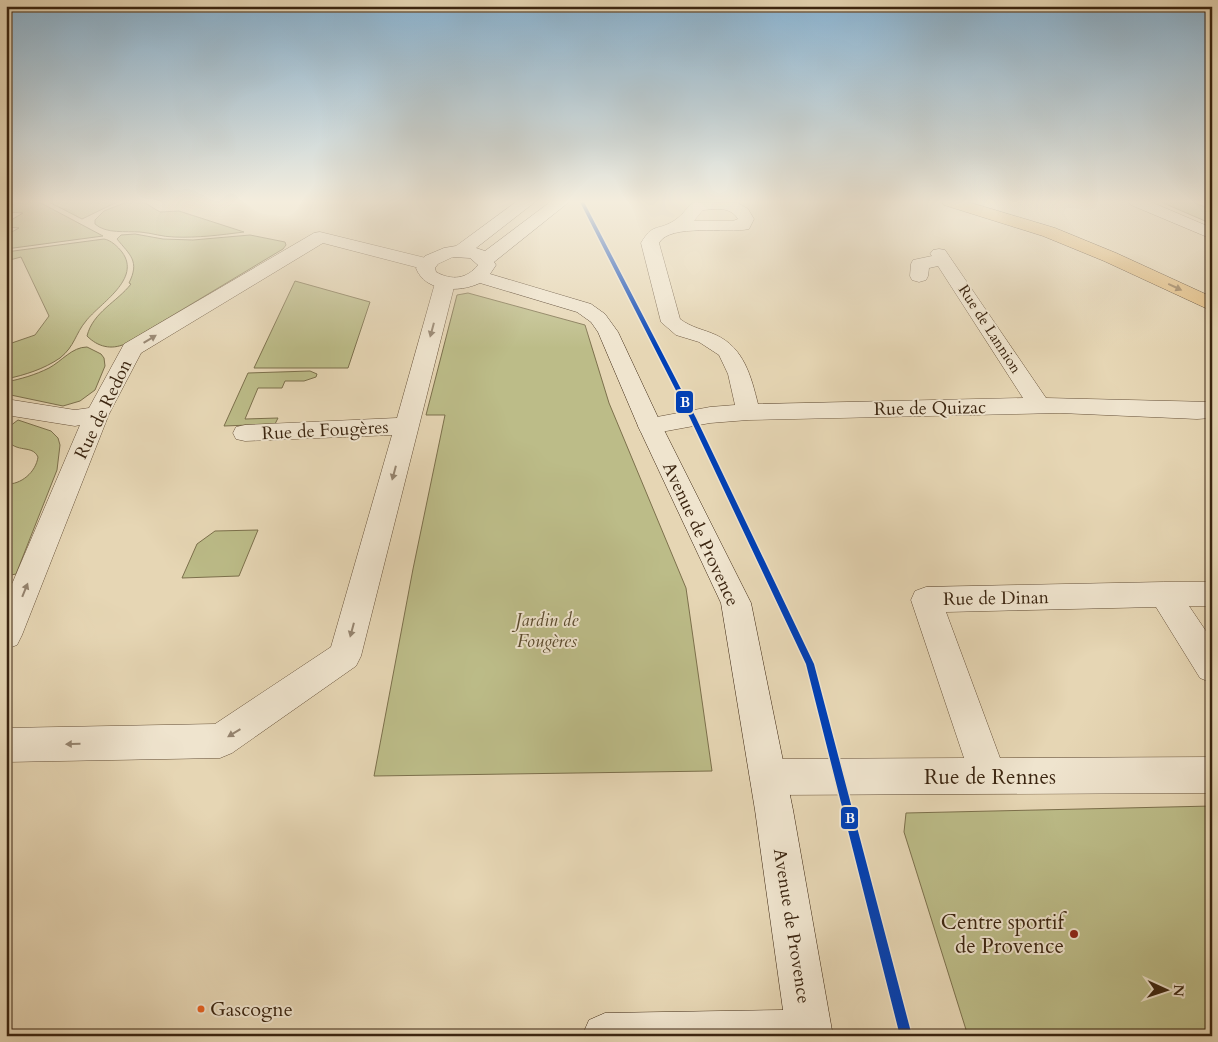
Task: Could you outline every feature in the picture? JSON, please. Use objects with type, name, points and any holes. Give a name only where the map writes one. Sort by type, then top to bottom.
[{"type":"main road","points":[[1096,251],[1212,305]]},
{"type":"main road","points":[[1131,251],[1212,288]]},
{"type":"street","name":"Rue de Redon","points":[[6,635],[97,414],[132,350],[297,251]]},
{"type":"street","name":"Rue de Redon","points":[[374,251],[427,264]]},
{"type":"street","points":[[460,252],[440,255],[427,264],[426,274],[430,278],[445,283],[468,281],[503,251]]},
{"type":"street","points":[[652,251],[671,322],[683,331],[706,338],[720,345],[728,352],[739,374],[748,412]]},
{"type":"street","name":"Avenue de Provence","points":[[460,252],[471,252],[482,268],[584,308],[598,318],[608,332],[650,426],[736,603],[768,776],[810,1034]]},
{"type":"street","name":"Rue de Lannion","points":[[919,276],[920,264],[941,257],[1039,405]]},
{"type":"street","name":"Rue de Fougères","points":[[245,433],[407,426],[445,283]]},
{"type":"street","name":"Rue de Quizac","points":[[650,426],[710,415],[748,412],[1039,405],[1212,410]]},
{"type":"street","points":[[6,408],[75,418],[97,414]]},
{"type":"street","points":[[6,745],[220,742],[345,656],[407,426]]},
{"type":"street","points":[[1164,594],[1212,668]]},
{"type":"street","name":"Rue de Dinan","points":[[989,777],[926,600],[1212,594]]},
{"type":"street","name":"Rue de Rennes","points":[[768,776],[1212,776]]},
{"type":"street","points":[[605,1036],[810,1034]]},
{"type":"green space","points":[[121,251],[127,262],[127,272],[117,290],[86,321],[69,349],[60,358],[34,371],[6,379],[6,345],[35,335],[49,316],[21,257],[6,261],[6,252]]},
{"type":"green space","points":[[126,251],[280,251],[125,344],[115,347],[100,345],[87,336],[94,320],[131,284],[129,283],[134,269],[132,259]]},
{"type":"green space","points":[[295,281],[370,302],[348,368],[254,368]]},
{"type":"green space","name":"Jardin de Fougères","points":[[468,293],[585,325],[609,403],[686,588],[712,771],[374,776],[413,569],[445,415],[426,415],[457,295]]},
{"type":"green space","points":[[87,347],[101,354],[104,358],[105,366],[95,390],[80,401],[63,406],[6,394],[6,382],[44,370],[77,349]]},
{"type":"green space","points":[[310,371],[317,374],[316,377],[304,381],[285,381],[282,388],[258,388],[245,419],[278,418],[275,424],[224,426],[248,373]]},
{"type":"green space","points":[[18,420],[51,431],[58,438],[60,445],[57,470],[16,574],[6,576],[6,484],[12,484],[27,476],[37,463],[38,457],[32,451],[10,444],[6,439],[6,429]]},
{"type":"green space","points":[[258,530],[239,576],[182,578],[197,544],[215,531]]},
{"type":"green space","name":"Centre sportif de Provence","points":[[1212,806],[1212,1036],[968,1036],[904,832],[906,813]]},
{"type":"transit line","name":"B","points":[[607,251],[693,418],[810,664],[906,1036]]},
{"type":"place","name":"Centre sportif de Provence","points":[[1074,934]]},
{"type":"place","name":"Gascogne","points":[[201,1009]]}]
